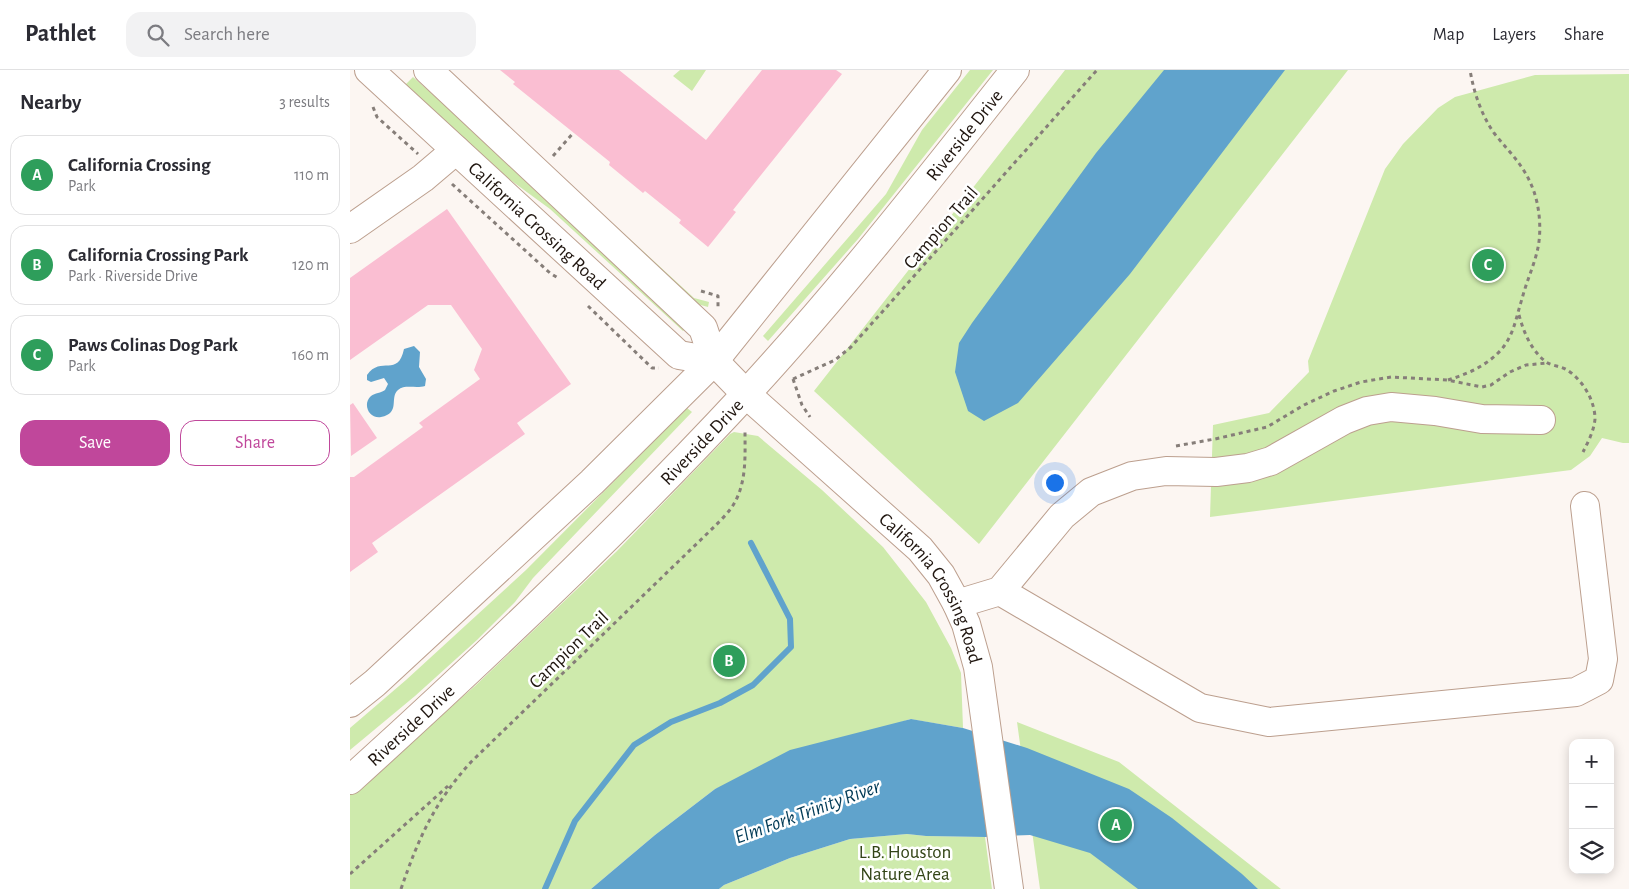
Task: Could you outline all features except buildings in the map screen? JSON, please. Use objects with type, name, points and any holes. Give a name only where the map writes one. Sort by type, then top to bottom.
[{"type":"main road","points":[[360,91],[365,70]]},
{"type":"main road","name":"California Crossing Road","points":[[369,70],[679,355],[714,361]]},
{"type":"main road","name":"California Crossing Road","points":[[428,70],[703,328],[714,361],[746,394],[805,429],[920,550],[940,575],[966,624],[978,667],[1009,889]]},
{"type":"main road","points":[[350,703],[375,683],[592,482],[714,361],[947,70]]},
{"type":"main road","name":"Riverside Drive","points":[[350,780],[548,597],[673,471],[746,394],[864,260],[1015,70]]},
{"type":"main road","points":[[350,229],[456,150]]},
{"type":"main road","points":[[957,604],[1000,591],[1062,516],[1091,492],[1132,476],[1166,471],[1216,472],[1248,468],[1271,460],[1344,420],[1367,411],[1391,407],[1435,411],[1482,419],[1541,420]]},
{"type":"main road","points":[[1000,591],[1200,708],[1270,722],[1576,692],[1599,680],[1602,659],[1585,506]]},
{"type":"path","name":"Campion Trail","points":[[788,380],[836,360],[851,347],[1097,70]]},
{"type":"path","points":[[1447,380],[1487,363],[1501,350],[1511,335],[1519,315],[1521,300],[1538,250],[1540,232],[1538,208],[1526,173],[1484,116],[1474,91],[1470,70]]},
{"type":"path","points":[[360,91],[377,117],[550,273],[566,283]]},
{"type":"path","points":[[552,157],[574,132]]},
{"type":"path","points":[[583,300],[592,311],[652,368],[667,369]]},
{"type":"path","points":[[1519,315],[1531,344],[1547,363]]},
{"type":"path","points":[[1482,387],[1491,385],[1510,372],[1526,365],[1547,363],[1568,371],[1590,396],[1595,419],[1591,436],[1583,452]]},
{"type":"path","points":[[792,379],[802,406],[805,429]]},
{"type":"path","name":"Campion Trail","points":[[401,889],[413,854],[428,820],[451,784],[471,762],[714,527],[732,507],[745,469],[745,430]]},
{"type":"path","points":[[350,874],[451,784]]},
{"type":"green space","points":[[446,70],[694,298],[709,302],[708,307],[697,304]]},
{"type":"green space","points":[[680,70],[706,70],[692,91],[673,76]]},
{"type":"green space","points":[[970,70],[993,70],[858,239],[768,341],[763,336],[886,194],[922,130]]},
{"type":"green space","points":[[1065,70],[1348,70],[979,544],[814,391]]},
{"type":"green space","points":[[1629,74],[1629,443],[1602,438],[1590,456],[1571,470],[1210,517],[1213,425],[1269,413],[1309,372],[1308,361],[1385,169],[1403,144],[1438,108],[1455,97],[1535,75]]},
{"type":"green space","points":[[413,77],[553,201],[687,327],[683,331],[550,209],[471,151],[401,89]]},
{"type":"green space","points":[[687,408],[692,412],[533,578],[515,602],[477,640],[415,696],[350,750],[350,728],[406,680],[526,570]]},
{"type":"green space","points":[[734,432],[758,436],[822,490],[883,547],[926,602],[951,648],[961,673],[963,728],[910,719],[715,789],[655,835],[591,889],[350,889],[350,794],[475,686],[617,551]]},
{"type":"green space","points":[[1017,722],[1119,762],[1281,889],[1040,889]]},
{"type":"green space","name":"L.B. Houston Nature Area","points":[[907,834],[985,837],[992,889],[719,889],[724,885],[790,858],[850,839]]},
{"type":"water","points":[[1164,70],[1285,70],[1130,274],[1018,403],[984,421],[968,411],[955,372],[959,343],[1096,153]]},
{"type":"water","points":[[414,346],[420,352],[419,367],[426,379],[425,386],[401,388],[394,397],[391,412],[381,417],[373,416],[367,407],[368,399],[385,390],[388,384],[384,378],[371,382],[367,380],[367,375],[372,369],[393,365],[398,362],[404,349]]},
{"type":"water","name":"Elm Fork Trinity River","points":[[911,719],[963,728],[1027,748],[1129,789],[1172,818],[1258,889],[1138,889],[1090,853],[1030,835],[985,837],[907,834],[850,839],[790,858],[724,885],[719,889],[591,889],[655,835],[715,789],[790,750]]},
{"type":"waterway","points":[[545,889],[575,821],[634,745],[671,722],[720,703],[753,685],[791,647],[790,619],[751,543]]},
{"type":"place","name":"Paws Colinas Dog Park","points":[[1488,265]]},
{"type":"place","name":"California Crossing Park","points":[[729,661]]},
{"type":"place","name":"California Crossing","points":[[1116,825]]}]
